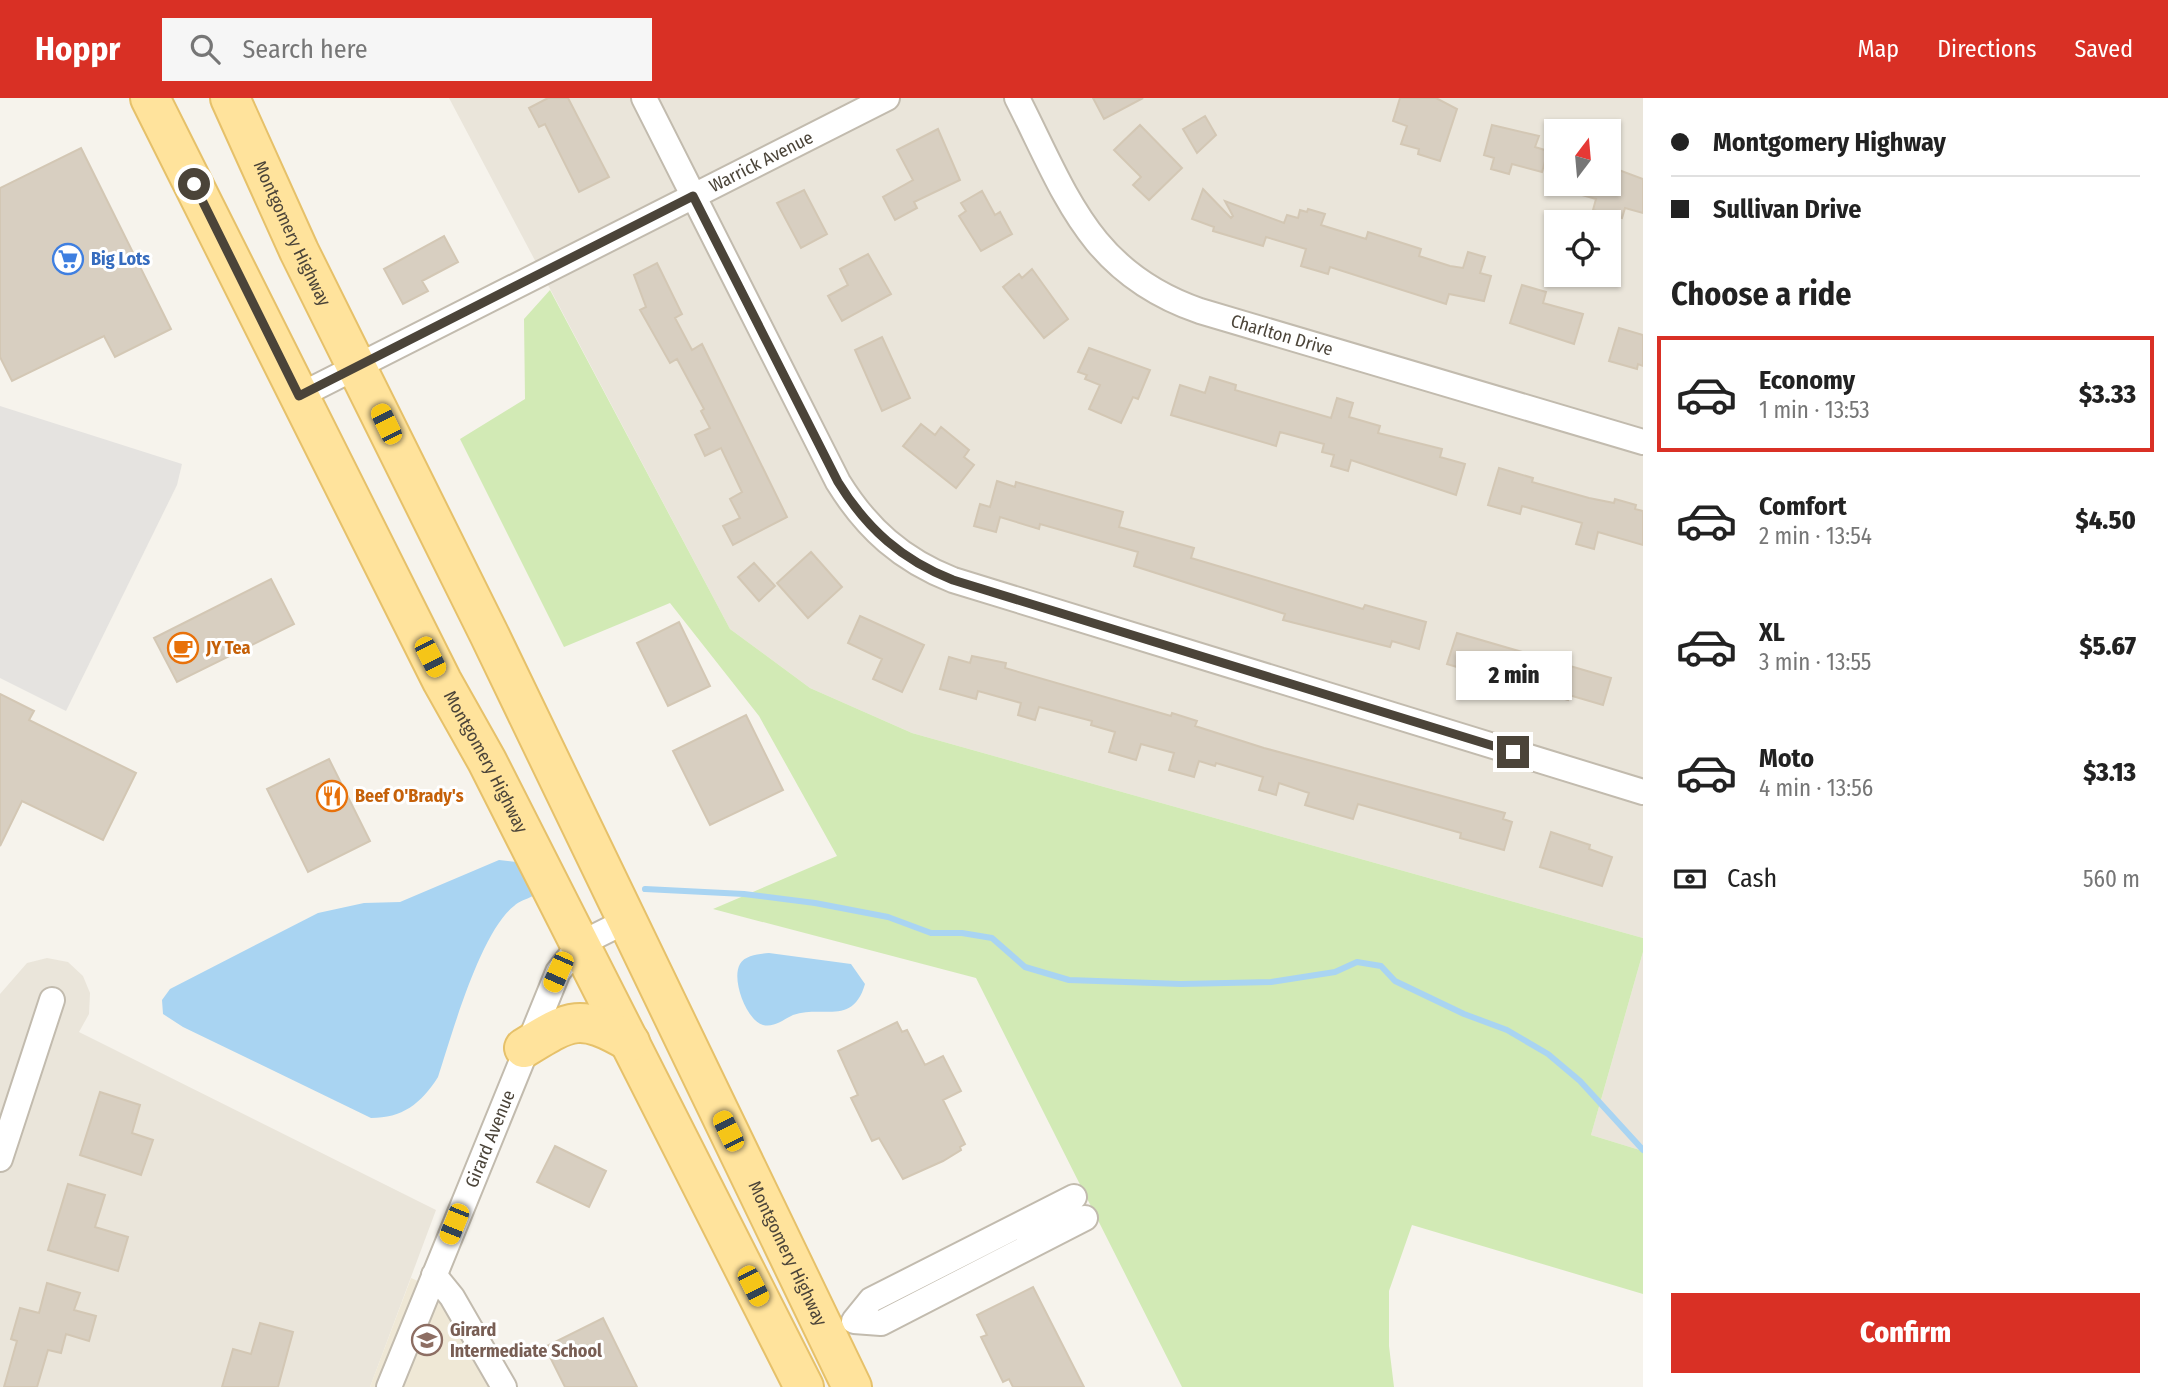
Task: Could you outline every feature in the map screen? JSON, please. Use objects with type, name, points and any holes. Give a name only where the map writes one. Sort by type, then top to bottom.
[{"type":"main road","name":"Montgomery Highway","points":[[150,98],[442,681],[487,761],[795,1371]]},
{"type":"main road","name":"Montgomery Highway","points":[[230,98],[299,251],[626,921],[840,1328],[852,1387]]},
{"type":"main road","points":[[524,1048],[557,1028],[589,1022],[630,1042]]},
{"type":"street","points":[[644,98],[838,482],[865,522],[915,564],[953,580],[1643,792]]},
{"type":"street","name":"Warrick Avenue","points":[[299,396],[887,98]]},
{"type":"street","name":"Charlton Drive","points":[[1017,98],[1088,234],[1116,264],[1153,291],[1200,311],[1643,442]]},
{"type":"street","name":"Girard Avenue","points":[[389,1387],[524,1048],[558,972],[580,944],[626,921]]},
{"type":"street","points":[[0,1159],[52,1000]]},
{"type":"street","points":[[795,1371],[871,1300],[1080,1207]]},
{"type":"street","points":[[434,1275],[452,1297],[504,1387]]},
{"type":"shaded area","points":[[449,98],[1643,98],[1643,938],[912,733],[810,688],[730,629]]},
{"type":"shaded area","points":[[0,406],[182,464],[177,485],[66,711],[0,678]]},
{"type":"shaded area","points":[[1643,952],[1643,1151],[1591,1135]]},
{"type":"shaded area","points":[[47,958],[68,962],[83,976],[90,993],[89,1014],[79,1032],[436,1210],[370,1387],[0,1387],[0,994],[27,963]]},
{"type":"shaded area","name":"Girard Intermediate School","points":[[411,1278],[443,1292],[488,1387],[370,1387]]},
{"type":"green space","points":[[550,290],[730,629],[810,688],[912,733],[1643,938],[1643,952],[1591,1135],[1643,1151],[1643,1294],[1412,1225],[1389,1291],[1389,1346],[1394,1387],[1182,1387],[976,978],[713,909],[837,856],[759,716],[670,603],[564,647],[460,439],[525,399],[524,319]]},
{"type":"water","points":[[499,860],[516,862],[534,885],[533,896],[514,906],[490,938],[468,986],[438,1077],[425,1095],[410,1108],[392,1115],[371,1118],[183,1027],[163,1014],[162,1000],[170,989],[318,913],[364,903],[400,902]]},
{"type":"water","points":[[769,953],[851,964],[865,984],[860,997],[845,1010],[793,1015],[775,1024],[763,1025],[757,1022],[746,1007],[737,979],[740,964],[745,959]]},
{"type":"building","points":[[548,98],[568,98],[609,177],[579,192],[545,124],[539,127],[529,108]]},
{"type":"building","points":[[1093,98],[1143,98],[1104,119]]},
{"type":"building","points":[[1400,98],[1436,98],[1457,109],[1440,161],[1418,154],[1419,149],[1401,144],[1407,126],[1393,121]]},
{"type":"building","points":[[1205,116],[1216,135],[1197,153],[1183,129]]},
{"type":"building","points":[[1140,125],[1182,168],[1149,200],[1133,185],[1141,177],[1114,150]]},
{"type":"building","points":[[1492,125],[1539,136],[1535,147],[1544,150],[1544,165],[1542,172],[1512,164],[1509,174],[1491,169],[1494,158],[1484,155]]},
{"type":"building","points":[[938,129],[960,180],[914,202],[917,208],[895,220],[883,197],[913,180],[897,150]]},
{"type":"building","name":"Big Lots","points":[[81,148],[171,329],[115,357],[104,336],[12,381],[0,357],[0,188]]},
{"type":"building","points":[[1621,171],[1643,179],[1643,213],[1625,208],[1622,218],[1621,210],[1593,210],[1596,199],[1586,196],[1621,196]]},
{"type":"building","points":[[1203,189],[1231,218],[1233,216],[1225,201],[1284,223],[1287,215],[1298,218],[1300,210],[1307,212],[1308,209],[1325,214],[1321,225],[1366,239],[1368,232],[1421,249],[1419,256],[1450,266],[1463,268],[1468,252],[1485,257],[1480,273],[1491,276],[1484,301],[1449,294],[1446,304],[1330,267],[1328,274],[1301,266],[1306,249],[1266,237],[1263,246],[1213,231],[1214,227],[1192,219]]},
{"type":"building","points":[[804,190],[827,234],[801,248],[777,203]]},
{"type":"building","points":[[982,191],[995,215],[1000,212],[1012,234],[981,251],[959,216],[966,211],[961,203]]},
{"type":"building","points":[[444,236],[458,262],[422,281],[428,291],[403,304],[384,269]]},
{"type":"building","points":[[868,254],[891,294],[842,321],[828,296],[848,285],[840,269]]},
{"type":"building","points":[[657,263],[682,314],[675,318],[692,350],[702,344],[787,517],[733,545],[723,526],[740,518],[730,499],[742,492],[721,448],[705,456],[695,435],[710,428],[701,411],[704,409],[677,359],[670,363],[640,310],[646,307],[634,275]]},
{"type":"building","points":[[1032,269],[1068,319],[1044,338],[1003,287],[1019,274],[1022,278]]},
{"type":"building","points":[[1522,285],[1546,292],[1543,303],[1583,314],[1574,344],[1510,323]]},
{"type":"building","points":[[1619,328],[1643,335],[1643,366],[1638,364],[1637,369],[1609,361]]},
{"type":"building","points":[[882,337],[910,398],[882,411],[855,350]]},
{"type":"building","points":[[1089,348],[1150,370],[1138,399],[1133,397],[1121,423],[1089,409],[1100,385],[1085,379],[1087,375],[1078,372]]},
{"type":"building","points":[[1210,377],[1236,385],[1235,390],[1331,418],[1337,398],[1353,403],[1349,417],[1380,426],[1378,433],[1442,449],[1440,457],[1465,464],[1456,495],[1351,460],[1348,471],[1331,466],[1334,455],[1322,452],[1324,444],[1280,432],[1276,446],[1171,415],[1180,385],[1205,393]]},
{"type":"building","points":[[921,424],[935,435],[941,427],[969,450],[964,457],[974,465],[956,488],[903,446]]},
{"type":"building","points":[[1499,468],[1533,478],[1532,482],[1589,498],[1614,503],[1615,499],[1636,505],[1635,509],[1643,511],[1643,545],[1598,532],[1594,549],[1576,544],[1582,523],[1522,506],[1520,514],[1488,505]]},
{"type":"building","points":[[997,481],[1015,487],[1016,482],[1123,512],[1119,527],[1194,548],[1191,558],[1363,609],[1365,605],[1426,622],[1419,649],[1392,641],[1390,647],[1283,620],[1285,614],[1134,566],[1138,552],[1040,524],[1039,529],[1000,517],[996,532],[974,526],[980,504],[990,507]]},
{"type":"building","points":[[811,552],[842,587],[808,618],[777,583]]},
{"type":"building","points":[[754,563],[775,586],[759,601],[738,577]]},
{"type":"building","points":[[271,579],[294,624],[177,682],[154,638]]},
{"type":"building","points":[[860,616],[924,645],[902,692],[873,679],[882,659],[848,643]]},
{"type":"building","points":[[679,622],[710,686],[668,706],[637,643]]},
{"type":"building","points":[[1457,633],[1611,678],[1603,705],[1569,695],[1568,700],[1447,664]]},
{"type":"building","points":[[972,656],[1006,663],[1005,668],[1171,716],[1172,713],[1197,721],[1195,726],[1264,748],[1505,813],[1503,819],[1512,822],[1504,850],[1460,838],[1461,833],[1358,804],[1353,819],[1305,805],[1309,793],[1279,783],[1276,795],[1259,790],[1263,777],[1216,763],[1215,766],[1199,761],[1194,777],[1169,770],[1174,753],[1141,744],[1136,760],[1109,752],[1115,732],[1091,725],[1092,721],[1039,707],[1035,720],[1018,715],[1021,703],[978,691],[976,699],[940,689],[949,657],[970,663]]},
{"type":"building","points":[[0,694],[34,711],[29,720],[136,773],[103,840],[22,801],[0,846]]},
{"type":"building","points":[[746,715],[783,790],[710,825],[673,751]]},
{"type":"building","points":[[329,759],[370,841],[308,872],[267,789]]},
{"type":"building","points":[[1551,832],[1590,845],[1589,849],[1612,857],[1602,886],[1540,867]]},
{"type":"building","points":[[897,1022],[902,1032],[907,1030],[925,1065],[943,1056],[961,1091],[943,1100],[965,1144],[960,1147],[961,1150],[943,1161],[903,1179],[879,1138],[872,1141],[851,1098],[858,1095],[838,1051]]},
{"type":"building","points":[[100,1092],[140,1105],[132,1133],[153,1140],[141,1175],[80,1155]]},
{"type":"building","points":[[555,1146],[606,1171],[589,1207],[537,1182]]},
{"type":"building","points":[[68,1184],[105,1195],[95,1227],[128,1237],[118,1271],[48,1250]]},
{"type":"building","points":[[47,1283],[80,1293],[74,1310],[96,1316],[89,1341],[66,1334],[61,1353],[48,1350],[37,1387],[4,1387],[17,1341],[11,1339],[20,1308],[39,1313]]},
{"type":"building","points":[[1033,1287],[1084,1387],[1013,1387],[1009,1379],[1003,1382],[981,1337],[987,1335],[977,1315]]},
{"type":"building","points":[[603,1318],[637,1387],[565,1387],[545,1347]]},
{"type":"building","points":[[260,1323],[293,1332],[278,1387],[222,1387],[233,1349],[251,1354]]},
{"type":"waterway","points":[[645,889],[744,894],[815,903],[888,917],[931,933],[962,933],[992,938],[1025,967],[1069,980],[1181,984],[1271,982],[1335,972],[1357,962],[1381,966],[1395,981],[1464,1014],[1507,1030],[1548,1054],[1580,1081],[1643,1150]]},
{"type":"place","name":"Big Lots","points":[[68,259]]},
{"type":"place","name":"JY Tea","points":[[183,648]]},
{"type":"place","name":"Beef O'Brady's","points":[[332,796]]},
{"type":"place","name":"Girard Intermediate School","points":[[427,1340]]},
{"type":"route","points":[[194,184],[299,396],[693,196],[850,503],[882,539],[915,564],[953,580],[1513,752]]}]
